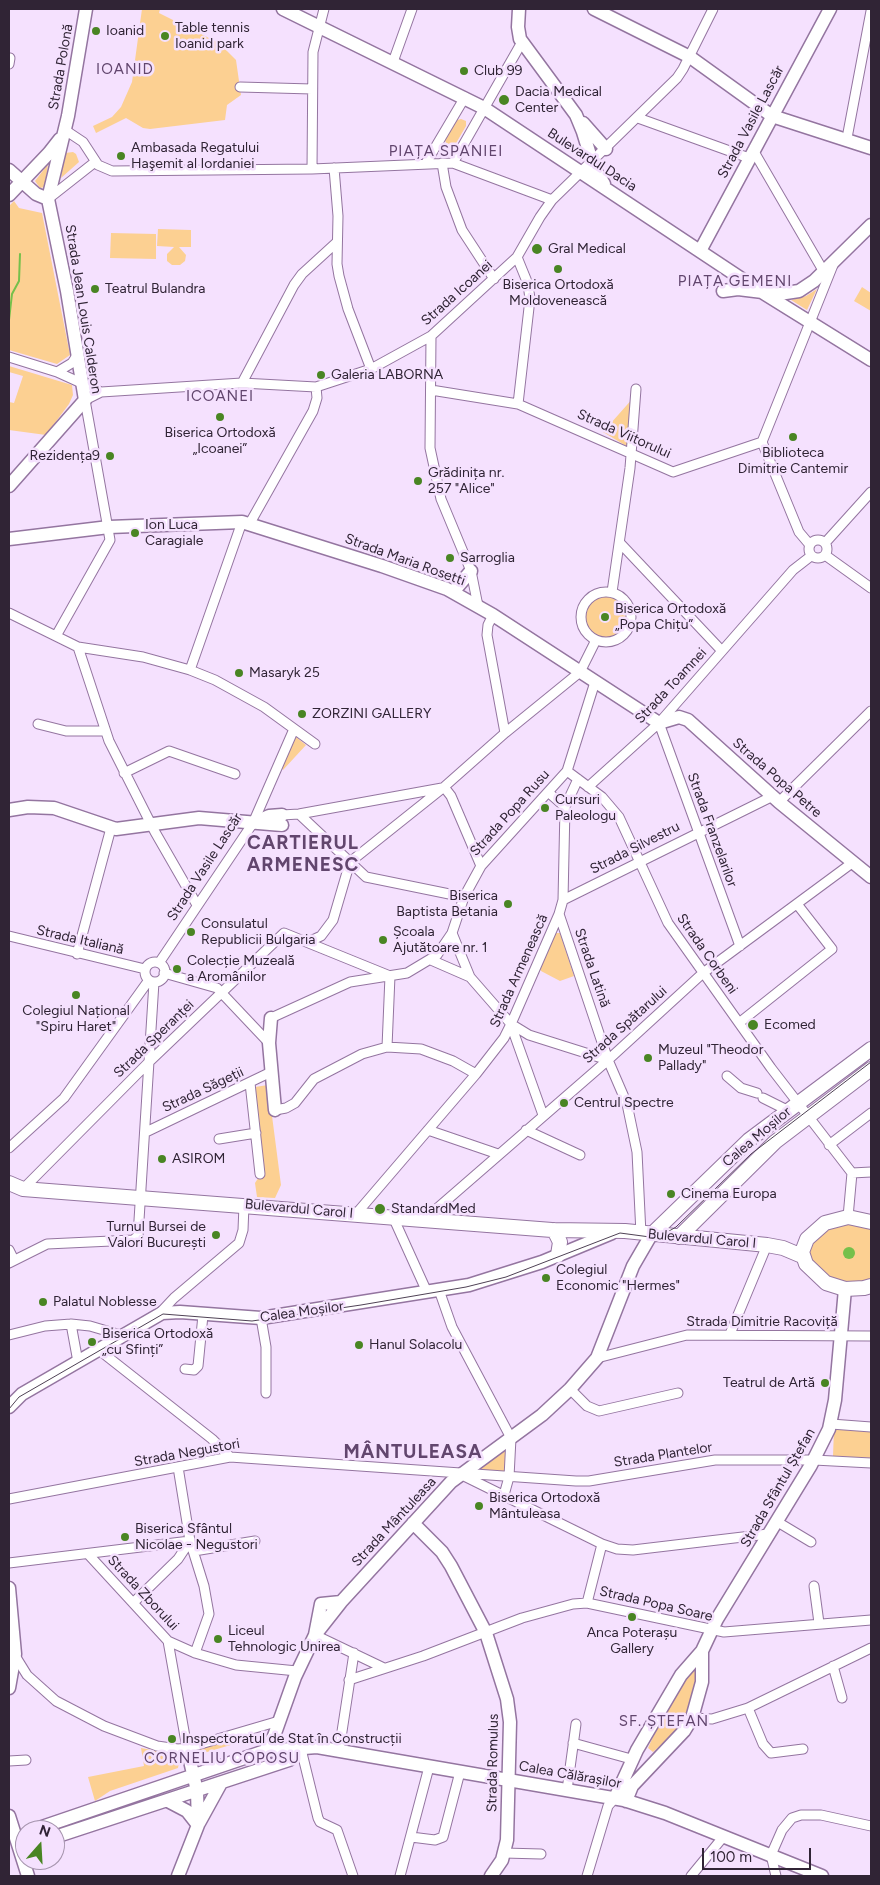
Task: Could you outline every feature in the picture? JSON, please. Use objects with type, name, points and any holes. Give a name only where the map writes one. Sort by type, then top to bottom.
[{"type":"main road","name":"Calea Moșilor","points":[[646,1234],[749,1140],[871,1049]]},
{"type":"main road","name":"Calea Moșilor","points":[[679,1237],[762,1154],[871,1069]]},
{"type":"main road","points":[[9,1183],[23,1189]]},
{"type":"main road","name":"Bulevardul Carol I","points":[[23,1189],[142,1197],[244,1210],[356,1214],[554,1230],[612,1233],[625,1231],[767,1245],[802,1251]]},
{"type":"main road","points":[[9,1193],[23,1189]]},
{"type":"main road","points":[[705,1211],[702,1224],[707,1239]]},
{"type":"main road","points":[[871,1222],[848,1217],[824,1223],[814,1230],[802,1251],[815,1275],[826,1283],[845,1289],[871,1286]]},
{"type":"main road","points":[[554,1230],[560,1242],[558,1255]]},
{"type":"street","name":"Strada Polonă","points":[[48,199],[65,130],[86,9]]},
{"type":"street","name":"Bulevardul Dacia","points":[[283,9],[484,108],[760,291],[871,360]]},
{"type":"street","points":[[312,169],[313,52],[324,9]]},
{"type":"street","points":[[393,62],[412,9]]},
{"type":"street","points":[[519,9],[518,32],[522,42],[576,115],[606,149]]},
{"type":"street","points":[[594,9],[690,57],[772,116],[847,138],[871,148]]},
{"type":"street","name":"Strada Icoanei","points":[[85,400],[101,392],[242,383],[316,387],[372,369],[431,336],[517,257],[552,200],[677,78],[690,57],[713,9]]},
{"type":"street","name":"Strada Vasile Lascăr","points":[[700,251],[830,9]]},
{"type":"street","points":[[847,138],[868,44],[871,11]]},
{"type":"street","points":[[453,163],[522,42]]},
{"type":"street","points":[[240,87],[312,89]]},
{"type":"street","points":[[426,163],[465,97]]},
{"type":"street","points":[[576,115],[591,162],[609,190]]},
{"type":"street","points":[[638,118],[751,154],[824,272]]},
{"type":"street","points":[[9,195],[49,153],[65,130],[83,142],[95,162],[102,168],[112,171],[312,169],[453,163],[552,200]]},
{"type":"street","points":[[9,170],[36,194],[48,199],[95,162]]},
{"type":"street","points":[[442,163],[446,187],[462,230],[494,279]]},
{"type":"street","points":[[334,168],[338,216],[337,264],[342,290],[372,369]]},
{"type":"street","name":"Strada Jean Louis Calderon","points":[[9,486],[85,400],[48,199]]},
{"type":"street","points":[[722,266],[726,278],[723,292],[738,289],[779,294],[793,293],[806,288],[871,225]]},
{"type":"street","points":[[242,383],[294,285],[302,274],[337,242]]},
{"type":"street","points":[[517,257],[526,277],[530,299],[518,404]]},
{"type":"street","points":[[810,545],[795,524],[762,442],[834,262]]},
{"type":"street","points":[[431,336],[431,390],[428,437],[441,499],[471,572],[478,606]]},
{"type":"street","points":[[57,372],[72,363],[78,354]]},
{"type":"street","points":[[9,357],[57,372],[101,392]]},
{"type":"street","points":[[190,670],[246,522],[313,411],[317,398],[316,387]]},
{"type":"street","points":[[612,592],[631,453],[636,389]]},
{"type":"street","name":"Strada Viitorului","points":[[431,390],[518,404],[673,472],[762,442]]},
{"type":"street","points":[[56,636],[109,543],[109,527],[85,400]]},
{"type":"street","points":[[825,543],[868,501],[871,492]]},
{"type":"street","name":"Strada Maria Rosetti","points":[[9,539],[109,527],[246,522],[382,566],[453,592],[493,615],[659,723]]},
{"type":"street","points":[[817,540],[825,543],[827,548],[825,555],[818,559],[811,556],[808,551],[810,545],[817,540]]},
{"type":"street","points":[[620,543],[722,651]]},
{"type":"street","points":[[825,555],[871,588]]},
{"type":"street","name":"Strada Toamnei","points":[[588,787],[659,723],[793,570],[811,556]]},
{"type":"street","points":[[453,592],[471,572]]},
{"type":"street","points":[[612,592],[621,596],[628,605],[631,616],[630,625],[625,633],[616,640],[607,642],[596,640],[588,635],[582,627],[580,616],[582,608],[588,599],[596,593],[612,592]]},
{"type":"street","points":[[9,613],[78,647],[143,657],[190,670],[241,693],[315,744]]},
{"type":"street","points":[[493,615],[487,629],[505,733]]},
{"type":"street","points":[[308,942],[324,934],[333,920],[350,862],[444,787],[505,733],[580,672],[596,640]]},
{"type":"street","points":[[78,647],[105,731],[124,772],[198,905]]},
{"type":"street","points":[[567,771],[596,682]]},
{"type":"street","name":"Strada Silvestru","points":[[563,900],[698,832],[776,799],[871,711]]},
{"type":"street","name":"Strada Popa Petre","points":[[659,723],[679,717],[688,720],[776,799],[871,877]]},
{"type":"street","name":"Strada Franzelarilor","points":[[659,723],[740,946]]},
{"type":"street","points":[[38,724],[66,731],[105,731]]},
{"type":"street","name":"Strada Vasile Lascăr","points":[[159,963],[253,823],[294,729]]},
{"type":"street","points":[[124,772],[169,751],[235,774]]},
{"type":"street","name":"Strada Corbeni","points":[[567,771],[602,797],[619,818],[668,923],[739,1023],[792,1107],[808,1118],[852,1173]]},
{"type":"street","name":"Strada Popa Rusu","points":[[271,1018],[350,982],[412,971],[431,960],[443,949],[452,933],[464,897],[481,866],[567,771]]},
{"type":"street","name":"Strada Armenească","points":[[356,1214],[476,1074],[504,1038],[559,914],[563,900],[565,807],[578,779]]},
{"type":"street","points":[[9,810],[28,807],[54,808],[111,828],[121,829],[199,818],[253,823],[444,787]]},
{"type":"street","points":[[444,787],[451,796],[481,866]]},
{"type":"street","points":[[548,792],[565,807]]},
{"type":"street","points":[[289,817],[350,862],[361,874],[371,879],[464,897]]},
{"type":"street","points":[[77,954],[111,828]]},
{"type":"street","name":"Strada Spătarului","points":[[425,1219],[608,1060],[703,973],[852,863]]},
{"type":"street","points":[[739,1023],[832,949],[798,904]]},
{"type":"street","name":"Strada Latină","points":[[559,914],[608,1060],[627,1104],[636,1152],[646,1234]]},
{"type":"street","name":"Strada Speranței","points":[[23,1189],[150,1061],[284,933],[390,976]]},
{"type":"street","points":[[452,933],[470,977],[511,1024],[529,1035],[608,1060]]},
{"type":"street","name":"Strada Italiană","points":[[9,936],[145,969]]},
{"type":"street","points":[[431,960],[470,977]]},
{"type":"street","points":[[350,982],[360,975],[360,968],[353,961]]},
{"type":"street","points":[[9,1148],[64,1098],[152,981],[160,980],[164,973],[159,963],[152,963],[145,969],[145,975],[152,981]]},
{"type":"street","points":[[164,973],[210,985],[222,992],[269,1043]]},
{"type":"street","points":[[388,1047],[390,976]]},
{"type":"street","points":[[9,1250],[11,1261],[47,1244],[136,1238],[142,1197],[150,1061],[152,981]]},
{"type":"street","points":[[271,1018],[269,1043],[275,1110],[286,1108],[295,1103],[314,1079],[362,1054],[388,1047],[429,1052],[453,1061],[476,1074]]},
{"type":"street","points":[[511,1024],[543,1115]]},
{"type":"street","name":"Strada Săgeții","points":[[146,1132],[271,1072]]},
{"type":"street","points":[[727,1076],[741,1088],[792,1107]]},
{"type":"street","points":[[250,1083],[260,1174]]},
{"type":"street","points":[[829,1145],[871,1112]]},
{"type":"street","points":[[428,1130],[498,1154]]},
{"type":"street","points":[[526,1130],[580,1155]]},
{"type":"street","points":[[219,1139],[256,1134]]},
{"type":"street","points":[[848,1217],[852,1173],[871,1172]]},
{"type":"street","points":[[159,1314],[174,1298],[234,1250],[242,1238],[244,1210]]},
{"type":"street","points":[[394,1217],[511,1438],[509,1477],[504,1495]]},
{"type":"street","name":"Calea Moșilor","points":[[9,1407],[22,1394],[159,1314],[173,1312],[261,1318],[433,1291],[488,1280],[612,1233]]},
{"type":"street","name":"Strada Mântuleasa","points":[[254,1772],[272,1740],[297,1670],[315,1635],[341,1602],[460,1474],[542,1415],[570,1389],[597,1358],[646,1234]]},
{"type":"street","points":[[730,1334],[767,1245]]},
{"type":"street","name":"Strada Sfântul Ștefan","points":[[702,1651],[711,1631],[814,1460],[831,1424],[845,1289]]},
{"type":"street","points":[[173,1312],[174,1298]]},
{"type":"street","points":[[185,1369],[194,1370],[198,1366],[203,1315]]},
{"type":"street","points":[[261,1318],[266,1347],[266,1393]]},
{"type":"street","points":[[9,1335],[45,1326],[71,1324],[90,1326],[124,1336]]},
{"type":"street","points":[[71,1324],[78,1362]]},
{"type":"street","name":"Strada Dimitrie Racoviță","points":[[597,1358],[678,1336],[730,1334],[871,1336]]},
{"type":"street","points":[[99,1350],[212,1439],[230,1457]]},
{"type":"street","points":[[570,1389],[587,1406],[599,1411],[678,1393]]},
{"type":"street","points":[[831,1424],[871,1427]]},
{"type":"street","name":"Strada Negustori","points":[[9,1499],[230,1457],[250,1456],[460,1474]]},
{"type":"street","name":"Strada Plantelor","points":[[460,1474],[589,1481],[715,1460],[814,1460],[871,1463]]},
{"type":"street","points":[[178,1467],[190,1540],[204,1586],[209,1614],[195,1653]]},
{"type":"street","points":[[460,1474],[602,1544],[633,1550],[768,1534]]},
{"type":"street","points":[[776,1521],[811,1542]]},
{"type":"street","name":"Strada Romulus","points":[[413,1523],[446,1558],[486,1633],[509,1710],[507,1840],[504,1853],[491,1876]]},
{"type":"street","points":[[9,1563],[190,1540]]},
{"type":"street","points":[[133,1603],[178,1559],[190,1540]]},
{"type":"street","points":[[194,1551],[255,1540]]},
{"type":"street","points":[[587,1603],[602,1544]]},
{"type":"street","name":"Strada Zborului","points":[[88,1554],[168,1641],[195,1653],[236,1665],[297,1670]]},
{"type":"street","points":[[814,1586],[819,1623]]},
{"type":"street","points":[[9,1588],[12,1654],[9,1688]]},
{"type":"street","name":"Strada Mântuleasa","points":[[315,1635],[320,1604],[341,1602]]},
{"type":"street","name":"Strada Popa Soare","points":[[349,1680],[551,1609],[587,1603],[711,1631],[729,1632],[871,1620]]},
{"type":"street","points":[[315,1635],[384,1668]]},
{"type":"street","points":[[168,1641],[197,1791],[198,1825]]},
{"type":"street","points":[[692,1718],[712,1719],[748,1708],[871,1648]]},
{"type":"street","points":[[620,1799],[631,1759],[685,1669],[702,1651]]},
{"type":"street","points":[[587,1876],[608,1806],[620,1799],[692,1718],[700,1696],[703,1674],[702,1651]]},
{"type":"street","points":[[12,1654],[26,1675],[38,1687],[70,1709],[144,1742],[172,1749],[188,1748],[279,1722]]},
{"type":"street","points":[[339,1751],[354,1654]]},
{"type":"street","points":[[833,1666],[842,1698]]},
{"type":"street","points":[[685,1669],[695,1667],[703,1674]]},
{"type":"street","points":[[748,1708],[763,1744],[770,1753],[803,1749]]},
{"type":"street","points":[[567,1790],[576,1724]]},
{"type":"street","points":[[644,1738],[642,1746],[646,1754],[651,1756],[662,1753]]},
{"type":"street","points":[[573,1743],[631,1759]]},
{"type":"street","name":"Calea Călărașilor","points":[[62,1820],[265,1750],[317,1747],[620,1799],[724,1836],[822,1876]]},
{"type":"street","points":[[65,1835],[289,1760],[301,1749],[318,1818],[336,1830],[353,1876]]},
{"type":"street","points":[[9,1761],[26,1760]]},
{"type":"street","points":[[400,1876],[429,1767]]},
{"type":"street","points":[[411,1837],[436,1840],[443,1837],[460,1772]]},
{"type":"street","points":[[178,1876],[198,1825],[221,1783]]},
{"type":"street","points":[[168,1801],[187,1811],[198,1825]]},
{"type":"street","points":[[776,1876],[770,1855],[786,1823],[801,1815],[820,1815],[871,1826]]},
{"type":"street","points":[[9,1816],[15,1832]]},
{"type":"street","points":[[691,1876],[724,1836]]},
{"type":"street","points":[[504,1853],[541,1854]]},
{"type":"shaded area","points":[[142,9],[160,9],[159,13],[219,43],[236,60],[241,95],[227,105],[225,120],[150,129],[143,128],[126,118],[96,133],[93,126],[112,117],[121,107],[132,82]]},
{"type":"shaded area","points":[[457,120],[466,121],[466,126],[455,145],[447,146],[445,140]]},
{"type":"shaded area","points":[[73,152],[76,154],[79,162],[61,178],[65,153]]},
{"type":"shaded area","points":[[48,164],[45,187],[40,188],[35,181]]},
{"type":"shaded area","points":[[14,201],[19,208],[42,213],[70,355],[57,364],[9,350],[9,206]]},
{"type":"shaded area","points":[[158,229],[191,230],[191,247],[179,247],[186,255],[185,261],[180,265],[172,265],[167,261],[167,254],[174,247],[157,246]]},
{"type":"shaded area","points":[[111,233],[156,234],[156,259],[110,258]]},
{"type":"shaded area","points":[[862,287],[871,293],[871,311],[854,301]]},
{"type":"shaded area","points":[[817,289],[807,310],[791,300],[806,296]]},
{"type":"shaded area","points":[[9,366],[72,385],[73,395],[69,404],[46,435],[9,430],[9,402],[14,403],[23,376],[9,372]]},
{"type":"shaded area","points":[[634,397],[628,447],[603,432]]},
{"type":"shaded area","points":[[610,594],[622,600],[627,607],[627,625],[622,632],[615,637],[602,638],[594,635],[587,628],[584,612],[587,604],[594,597]]},
{"type":"shaded area","points":[[296,737],[306,745],[283,770],[282,768]]},
{"type":"shaded area","points":[[556,933],[560,933],[574,976],[560,981],[541,971],[540,968]]},
{"type":"shaded area","points":[[268,1085],[281,1185],[275,1198],[257,1197],[255,1183],[264,1169],[255,1087]]},
{"type":"shaded area","points":[[849,1221],[871,1226],[871,1281],[859,1285],[833,1280],[810,1263],[807,1245],[823,1229]]},
{"type":"shaded area","points":[[849,1247],[855,1253],[849,1259],[843,1253]]},
{"type":"shaded area","points":[[834,1429],[871,1432],[871,1458],[833,1456]]},
{"type":"shaded area","points":[[508,1448],[506,1473],[474,1471]]},
{"type":"shaded area","points":[[698,1663],[697,1685],[692,1708],[682,1726],[653,1752],[648,1748],[662,1717],[687,1675]]},
{"type":"shaded area","points":[[255,1732],[254,1738],[197,1755],[196,1749]]},
{"type":"shaded area","points":[[141,1748],[175,1754],[179,1763],[178,1768],[110,1791],[95,1801],[88,1777],[144,1766]]},
{"type":"waterway","points":[[9,320],[12,294],[19,281],[20,254]]},
{"type":"tram line","points":[[9,1409],[19,1397],[163,1314],[252,1321],[361,1305],[466,1287],[506,1277],[620,1233],[650,1237],[664,1234],[676,1227],[751,1154],[871,1062]]},
{"type":"place","name":"Ioanid","points":[[96,31]]},
{"type":"place","name":"Table tennis Ioanid park","points":[[165,36]]},
{"type":"place","name":"Club 99","points":[[464,71]]},
{"type":"place","name":"Dacia Medical Center","points":[[504,100]]},
{"type":"place","name":"Ambasada Regatului Haşemit al Iordaniei","points":[[121,156]]},
{"type":"place","name":"Gral Medical","points":[[537,249]]},
{"type":"place","name":"Biserica Ortodoxă Moldovenească","points":[[558,269]]},
{"type":"place","name":"Teatrul Bulandra","points":[[95,289]]},
{"type":"place","name":"Galeria LABORNA","points":[[321,375]]},
{"type":"place","name":"Biserica Ortodoxă „Icoanei”","points":[[220,417]]},
{"type":"place","name":"Biblioteca Dimitrie Cantemir","points":[[793,437]]},
{"type":"place","name":"Rezidența9","points":[[110,456]]},
{"type":"place","name":"Grădinița nr. 257 \"Alice\"","points":[[418,481]]},
{"type":"place","name":"Ion Luca Caragiale","points":[[135,533]]},
{"type":"place","name":"Sarroglia","points":[[450,558]]},
{"type":"place","name":"Biserica Ortodoxă „Popa Chițu”","points":[[605,617]]},
{"type":"place","name":"Masaryk 25","points":[[239,673]]},
{"type":"place","name":"ZORZINI GALLERY","points":[[302,714]]},
{"type":"place","name":"Cursuri Paleologu","points":[[545,808]]},
{"type":"place","name":"Biserica Baptista Betania","points":[[508,904]]},
{"type":"place","name":"Consulatul Republicii Bulgaria","points":[[191,932]]},
{"type":"place","name":"Școala Ajutătoare nr. 1","points":[[383,940]]},
{"type":"place","name":"Colecție Muzeală a Aromânilor","points":[[177,969]]},
{"type":"place","name":"Colegiul Național \"Spiru Haret\"","points":[[76,995]]},
{"type":"place","name":"Ecomed","points":[[753,1025]]},
{"type":"place","name":"Muzeul \"Theodor Pallady\"","points":[[648,1058]]},
{"type":"place","name":"Centrul Spectre","points":[[564,1103]]},
{"type":"place","name":"ASIROM","points":[[162,1159]]},
{"type":"place","name":"Cinema Europa","points":[[671,1194]]},
{"type":"place","name":"StandardMed","points":[[380,1209]]},
{"type":"place","name":"Turnul Bursei de Valori București","points":[[216,1235]]},
{"type":"place","name":"Colegiul Economic \"Hermes\"","points":[[546,1278]]},
{"type":"place","name":"Palatul Noblesse","points":[[43,1302]]},
{"type":"place","name":"Biserica Ortodoxă „cu Sfinți”","points":[[92,1342]]},
{"type":"place","name":"Hanul Solacolu","points":[[359,1345]]},
{"type":"place","name":"Teatrul de Artă","points":[[825,1383]]},
{"type":"place","name":"Biserica Ortodoxă Mântuleasa","points":[[479,1506]]},
{"type":"place","name":"Biserica Sfântul Nicolae - Negustori","points":[[125,1537]]},
{"type":"place","name":"Anca Poterașu Gallery","points":[[632,1617]]},
{"type":"place","name":"Liceul Tehnologic Unirea","points":[[218,1639]]},
{"type":"place","name":"Inspectoratul de Stat în Construcții","points":[[172,1739]]},
{"type":"district","name":"IOANID","points":[[125,70]]},
{"type":"district","name":"PIAȚA SPANIEI","points":[[446,152]]},
{"type":"district","name":"PIAȚA GEMENI","points":[[735,282]]},
{"type":"district","name":"ICOANEI","points":[[220,397]]},
{"type":"district","name":"CARTIERUL ARMENESC","points":[[303,854]]},
{"type":"district","name":"MÂNTULEASA","points":[[413,1452]]},
{"type":"district","name":"SF. ȘTEFAN","points":[[664,1722]]},
{"type":"district","name":"CORNELIU COPOSU","points":[[222,1759]]}]
